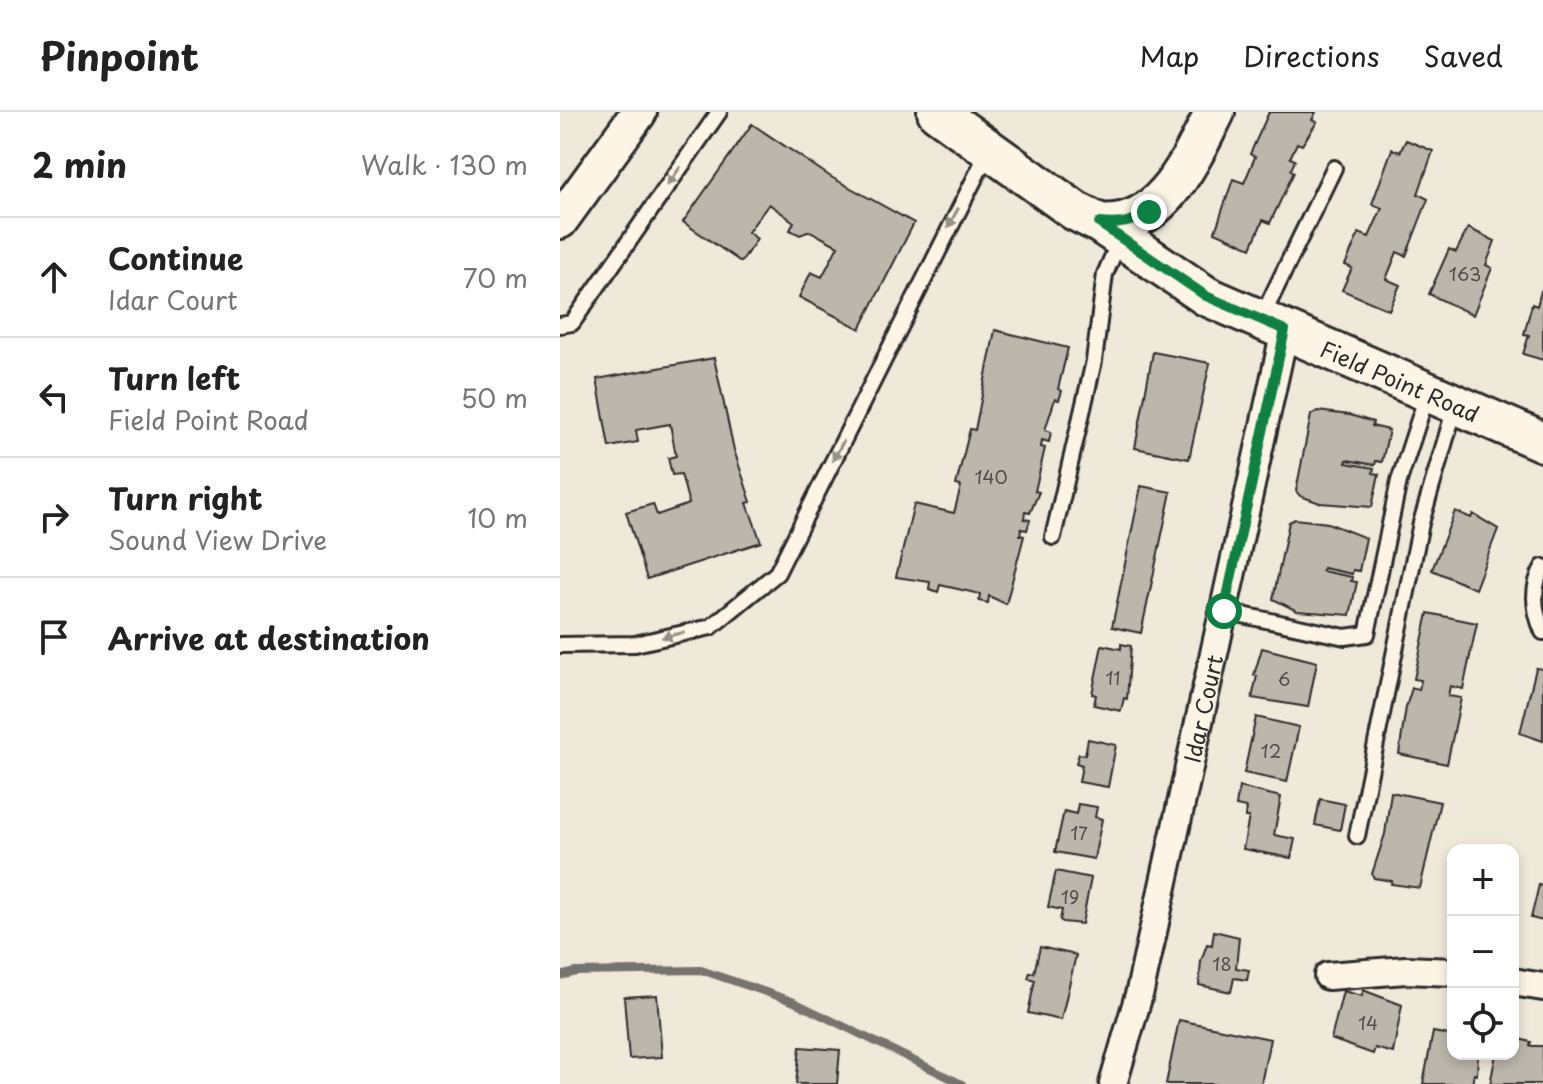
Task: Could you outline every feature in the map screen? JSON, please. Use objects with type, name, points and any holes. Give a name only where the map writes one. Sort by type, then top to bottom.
[{"type":"main road","name":"Field Point Road","points":[[937,112],[1075,211],[1206,296],[1543,442]]},
{"type":"main road","points":[[1110,231],[1115,225],[1134,221],[1149,212],[1179,178],[1215,112]]},
{"type":"street","points":[[560,221],[639,112]]},
{"type":"street","name":"Idar Court","points":[[1113,1084],[1140,991],[1224,611],[1273,325]]},
{"type":"street","points":[[1328,976],[1406,970],[1447,972]]},
{"type":"street","points":[[1519,983],[1543,987]]},
{"type":"lane","points":[[560,325],[572,323],[719,112]]},
{"type":"lane","points":[[560,645],[635,644],[711,627],[777,573],[990,150]]},
{"type":"lane","points":[[1273,325],[1334,168]]},
{"type":"lane","points":[[1053,537],[1094,361],[1110,231]]},
{"type":"lane","points":[[1224,611],[1345,637],[1367,634],[1399,481],[1442,398]]},
{"type":"lane","points":[[1357,836],[1421,523],[1442,398]]},
{"type":"lane","points":[[1543,567],[1536,580],[1534,601],[1543,632]]},
{"type":"building","points":[[1269,112],[1316,112],[1312,120],[1317,122],[1302,145],[1297,143],[1290,158],[1295,160],[1291,170],[1294,172],[1270,223],[1263,220],[1251,248],[1215,232],[1233,179],[1244,183],[1255,157],[1250,154]]},
{"type":"building","points":[[752,124],[831,177],[914,223],[860,329],[799,297],[811,272],[822,277],[838,246],[810,231],[800,235],[790,230],[794,222],[769,204],[748,232],[757,239],[741,262],[683,222]]},
{"type":"building","points":[[1406,140],[1433,151],[1418,194],[1428,199],[1406,256],[1397,252],[1386,279],[1400,285],[1389,310],[1342,290],[1352,268],[1345,265],[1359,233],[1369,237],[1382,208],[1372,204],[1392,149],[1400,152]]},
{"type":"building","points":[[1468,228],[1495,241],[1486,265],[1492,268],[1473,315],[1429,294],[1449,249],[1456,252]]},
{"type":"building","points":[[1541,291],[1543,360],[1523,354],[1529,335],[1524,334],[1532,304],[1537,306]]},
{"type":"building","points":[[995,330],[1068,348],[1058,389],[1062,391],[1059,400],[1055,399],[1045,430],[1051,432],[1049,442],[1042,440],[1041,447],[1045,448],[1035,491],[1039,492],[1030,513],[1025,512],[1024,519],[1030,520],[1027,530],[1021,529],[1020,535],[1024,536],[1006,604],[989,596],[988,603],[979,601],[980,594],[940,585],[938,592],[929,589],[930,582],[896,577],[914,504],[954,513],[961,486],[956,485],[970,429],[975,430]]},
{"type":"building","points":[[1153,352],[1210,363],[1189,459],[1135,448]]},
{"type":"building","points":[[714,358],[734,450],[751,502],[747,503],[761,542],[647,579],[626,512],[653,504],[657,515],[689,504],[681,474],[672,475],[668,458],[676,456],[670,424],[636,430],[638,442],[609,447],[597,379]]},
{"type":"building","points":[[1317,411],[1350,415],[1389,430],[1382,462],[1376,461],[1375,465],[1347,460],[1346,463],[1374,468],[1373,473],[1379,474],[1372,507],[1320,503],[1300,496],[1296,491],[1311,415]]},
{"type":"building","points":[[1141,486],[1171,492],[1141,633],[1112,627]]},
{"type":"building","points":[[1455,511],[1471,518],[1473,514],[1498,529],[1475,589],[1432,570]]},
{"type":"building","points":[[1295,519],[1328,523],[1366,538],[1359,571],[1353,570],[1352,574],[1323,568],[1322,571],[1352,577],[1351,581],[1357,582],[1350,615],[1297,611],[1273,599],[1289,522]]},
{"type":"building","points":[[1428,613],[1477,623],[1463,689],[1450,686],[1448,696],[1461,698],[1447,764],[1399,754],[1406,707],[1412,688],[1419,690],[1421,680],[1414,679]]},
{"type":"building","points":[[1121,644],[1131,646],[1127,699],[1124,698],[1121,711],[1094,705],[1096,695],[1092,694],[1102,645],[1121,649]]},
{"type":"building","points":[[1262,648],[1317,662],[1308,707],[1252,698],[1257,676],[1254,675]]},
{"type":"building","points":[[1536,668],[1543,669],[1543,741],[1520,733]]},
{"type":"building","points":[[1256,717],[1299,727],[1287,782],[1244,773]]},
{"type":"building","points":[[1088,739],[1116,745],[1108,787],[1079,782],[1082,765],[1076,763],[1079,754],[1085,755]]},
{"type":"building","points":[[1239,787],[1281,797],[1274,835],[1295,839],[1291,858],[1243,849],[1249,817],[1245,817],[1246,808],[1236,806]]},
{"type":"building","points":[[1391,792],[1440,802],[1420,888],[1391,884],[1392,881],[1374,878],[1372,874],[1385,834]]},
{"type":"building","points":[[1320,799],[1345,804],[1340,830],[1315,825]]},
{"type":"building","points":[[1078,804],[1097,807],[1095,817],[1102,819],[1094,859],[1055,852],[1064,811],[1076,814]]},
{"type":"building","points":[[1056,871],[1091,878],[1082,924],[1063,922],[1060,920],[1062,910],[1048,907]]},
{"type":"building","points":[[1539,885],[1543,886],[1543,921],[1531,918]]},
{"type":"building","points":[[1214,931],[1239,937],[1236,968],[1249,970],[1247,980],[1234,978],[1231,992],[1199,985],[1201,961],[1207,944],[1212,945]]},
{"type":"building","points":[[1040,947],[1076,955],[1061,1020],[1028,1013],[1035,980],[1028,978],[1030,972],[1034,973]]},
{"type":"building","points":[[1363,990],[1402,1005],[1393,1053],[1375,1048],[1373,1054],[1331,1039],[1343,991],[1362,996]]},
{"type":"building","points":[[657,995],[662,1057],[629,1059],[624,997]]},
{"type":"building","points":[[1179,1020],[1270,1039],[1261,1084],[1166,1084]]},
{"type":"building","points":[[1433,1032],[1447,1035],[1447,1060],[1478,1060],[1477,1075],[1474,1074],[1472,1084],[1423,1084]]},
{"type":"building","points":[[1519,1039],[1531,1042],[1530,1046],[1543,1046],[1542,1084],[1490,1084],[1495,1060],[1519,1060]]},
{"type":"building","points":[[800,1047],[840,1050],[837,1084],[796,1084]]},
{"type":"waterway","points":[[560,976],[576,972],[701,970],[792,1001],[962,1084]]},
{"type":"route","points":[[1149,212],[1134,221],[1115,225],[1099,223],[1168,273],[1206,296],[1285,330],[1224,611]]}]
